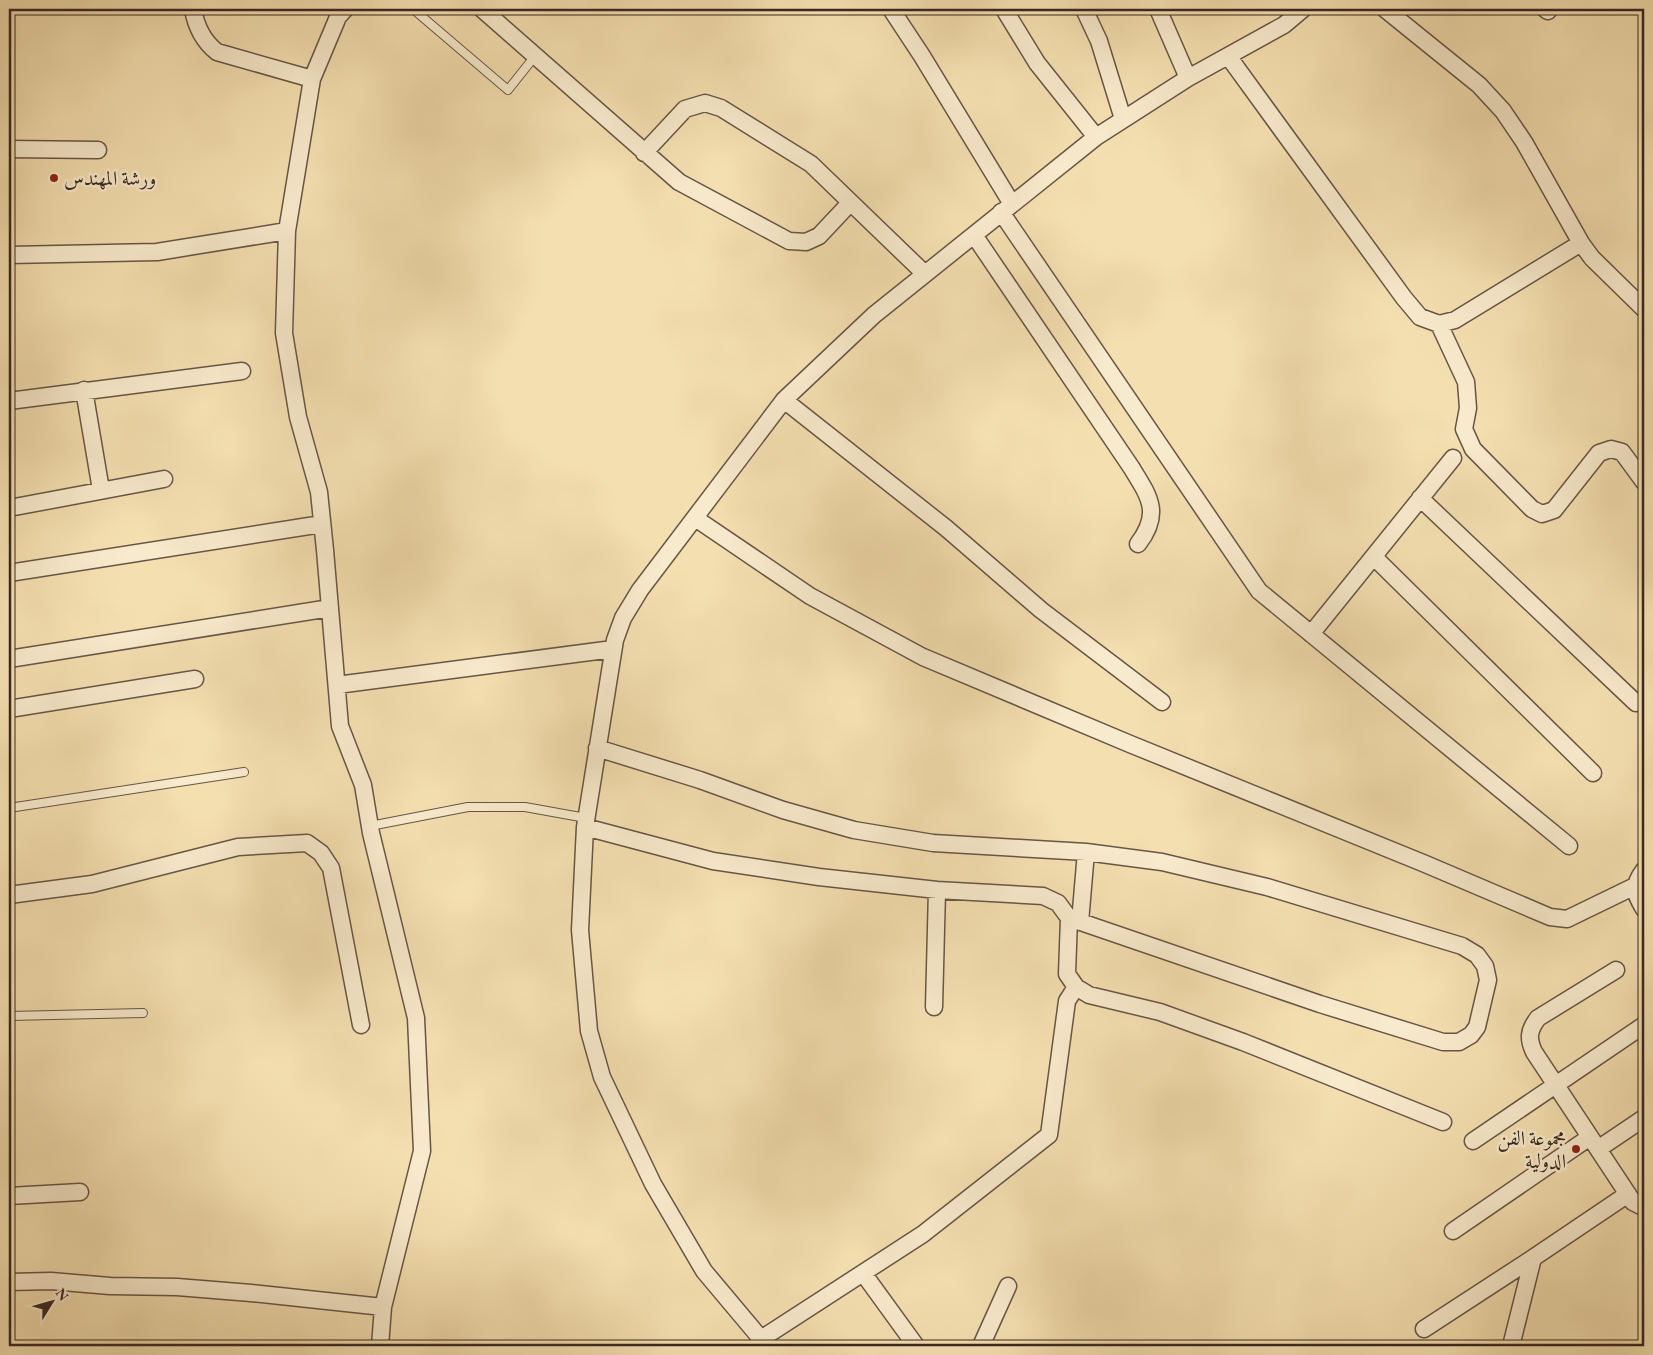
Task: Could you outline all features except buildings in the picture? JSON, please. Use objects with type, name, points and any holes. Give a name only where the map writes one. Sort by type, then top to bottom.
[{"type":"street","points":[[193,9],[195,24],[206,44],[217,52],[312,79]]},
{"type":"street","points":[[346,9],[338,17],[312,79],[287,231],[284,333],[298,417],[318,492],[340,726],[363,785],[370,826],[416,1018],[422,1151],[383,1307],[380,1346]]},
{"type":"street","points":[[482,9],[679,182],[789,241],[806,242],[819,236],[850,203]]},
{"type":"street","points":[[891,9],[922,56],[1007,208],[1259,591],[1568,846]]},
{"type":"street","points":[[1004,9],[1036,63],[1096,137]]},
{"type":"street","points":[[1084,9],[1099,41],[1123,119]]},
{"type":"street","points":[[1158,9],[1188,78]]},
{"type":"street","points":[[1076,987],[1067,1002],[1049,1135],[923,1234],[764,1342],[704,1271],[653,1184],[602,1077],[589,1031],[580,930],[585,823],[615,640],[624,618],[640,590],[784,400],[874,315],[1096,137],[1188,78],[1284,25],[1303,9]]},
{"type":"street","points":[[1385,9],[1479,85],[1503,111],[1524,142],[1581,243],[1592,258],[1644,309]]},
{"type":"street","points":[[1228,56],[1404,298],[1420,317],[1439,324],[1455,320],[1581,243]]},
{"type":"street","points":[[644,153],[685,109],[704,103],[722,108],[811,164],[925,274]]},
{"type":"street","points":[[9,149],[98,150]]},
{"type":"street","points":[[9,255],[157,252],[287,231]]},
{"type":"street","points":[[974,235],[1146,492],[1152,512],[1148,531],[1138,544]]},
{"type":"street","points":[[1439,324],[1466,382],[1468,408],[1464,429],[1473,449],[1532,509],[1542,514],[1554,510],[1599,453],[1610,449],[1622,452],[1644,482]]},
{"type":"street","points":[[9,401],[242,371]]},
{"type":"street","points":[[84,390],[101,490]]},
{"type":"street","points":[[784,400],[946,528],[1041,610],[1162,702]]},
{"type":"street","points":[[1311,634],[1453,458]]},
{"type":"street","points":[[9,508],[164,479]]},
{"type":"street","points":[[1420,498],[1636,703]]},
{"type":"street","points":[[695,518],[810,596],[923,656],[1130,744],[1423,863],[1550,917],[1567,919],[1635,886],[1644,870]]},
{"type":"street","points":[[9,573],[322,524]]},
{"type":"street","points":[[1374,556],[1593,772]]},
{"type":"street","points":[[9,659],[330,608]]},
{"type":"street","points":[[336,685],[613,649]]},
{"type":"street","points":[[9,709],[194,679]]},
{"type":"street","points":[[585,823],[713,861],[819,877],[937,890],[1043,896],[1058,903],[1075,920],[1320,1004],[1443,1042],[1459,1042],[1471,1035],[1477,1027],[1488,980],[1485,966],[1477,955],[1462,946],[1267,887],[1162,862],[1086,852],[932,843],[854,830],[783,810],[700,780],[597,748]]},
{"type":"street","points":[[9,895],[92,884],[238,848],[307,843],[320,854],[331,868],[361,1025]]},
{"type":"street","points":[[1086,852],[1067,974],[1076,987],[1089,995],[1160,1012],[1243,1042],[1443,1122]]},
{"type":"street","points":[[1635,886],[1637,898],[1644,909]]},
{"type":"street","points":[[934,1007],[937,890]]},
{"type":"street","points":[[1616,970],[1538,1018],[1530,1028],[1529,1041],[1534,1052],[1633,1202],[1641,1206],[1644,1205]]},
{"type":"street","points":[[1473,1141],[1644,1026]]},
{"type":"street","points":[[1452,1231],[1594,1143],[1644,1118]]},
{"type":"street","points":[[9,1196],[80,1192]]},
{"type":"street","points":[[1424,1329],[1628,1194]]},
{"type":"street","points":[[1511,1346],[1533,1258]]},
{"type":"street","points":[[863,1273],[916,1346]]},
{"type":"street","points":[[9,1282],[51,1281],[110,1286],[177,1287],[383,1307]]},
{"type":"street","points":[[981,1346],[1008,1286]]},
{"type":"lane","points":[[413,9],[508,90],[535,56]]},
{"type":"lane","points":[[9,808],[244,772]]},
{"type":"lane","points":[[370,826],[468,807],[525,807],[585,823]]},
{"type":"lane","points":[[9,1016],[143,1013]]},
{"type":"place","name":"ورشة المهندس","points":[[54,178]]},
{"type":"place","name":"مجموعة الفن الدولية","points":[[1576,1149]]}]
